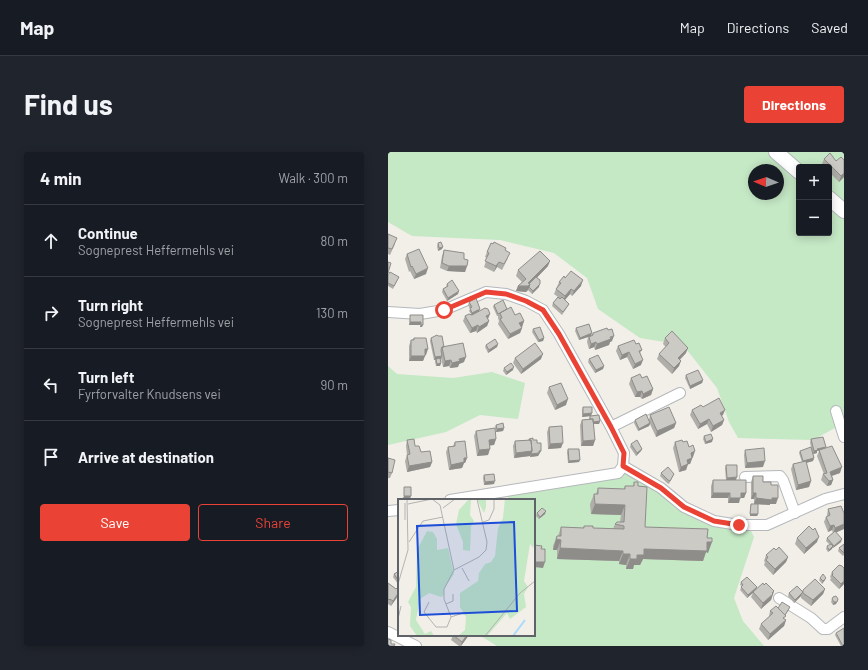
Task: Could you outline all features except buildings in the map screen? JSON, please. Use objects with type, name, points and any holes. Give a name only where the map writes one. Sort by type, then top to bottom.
[{"type":"main road","points":[[776,152],[796,169]]},
{"type":"main road","points":[[831,200],[844,211]]},
{"type":"street","points":[[388,312],[420,314],[444,310],[486,292],[506,294],[526,301],[543,310],[611,427],[624,453],[623,466],[618,472],[456,499]]},
{"type":"street","points":[[611,427],[680,393]]},
{"type":"street","points":[[836,412],[844,438]]},
{"type":"street","points":[[623,466],[661,488],[684,507],[714,521],[739,525],[767,525],[825,499],[844,494]]},
{"type":"street","points":[[745,478],[780,476],[783,480],[795,513]]},
{"type":"street","points":[[388,512],[398,510]]},
{"type":"street","points":[[779,598],[811,618],[823,629],[828,629],[844,617]]},
{"type":"street","points":[[388,632],[416,646]]},
{"type":"green space","points":[[388,152],[844,152],[844,423],[813,440],[738,438],[729,422],[717,388],[683,345],[640,338],[598,309],[587,278],[554,253],[500,240],[412,236],[388,222]]},
{"type":"green space","points":[[388,366],[397,374],[453,378],[492,372],[525,383],[518,419],[480,415],[446,432],[388,445]]},
{"type":"green space","points":[[639,469],[650,482],[717,521],[746,521],[754,537],[734,598],[743,621],[764,646],[497,646],[481,636],[535,636],[535,499],[508,499],[508,495],[550,484]]},
{"type":"route","points":[[444,310],[486,292],[506,294],[526,301],[543,310],[559,334],[611,427],[624,453],[623,466],[661,488],[684,507],[714,521],[739,525]]}]
